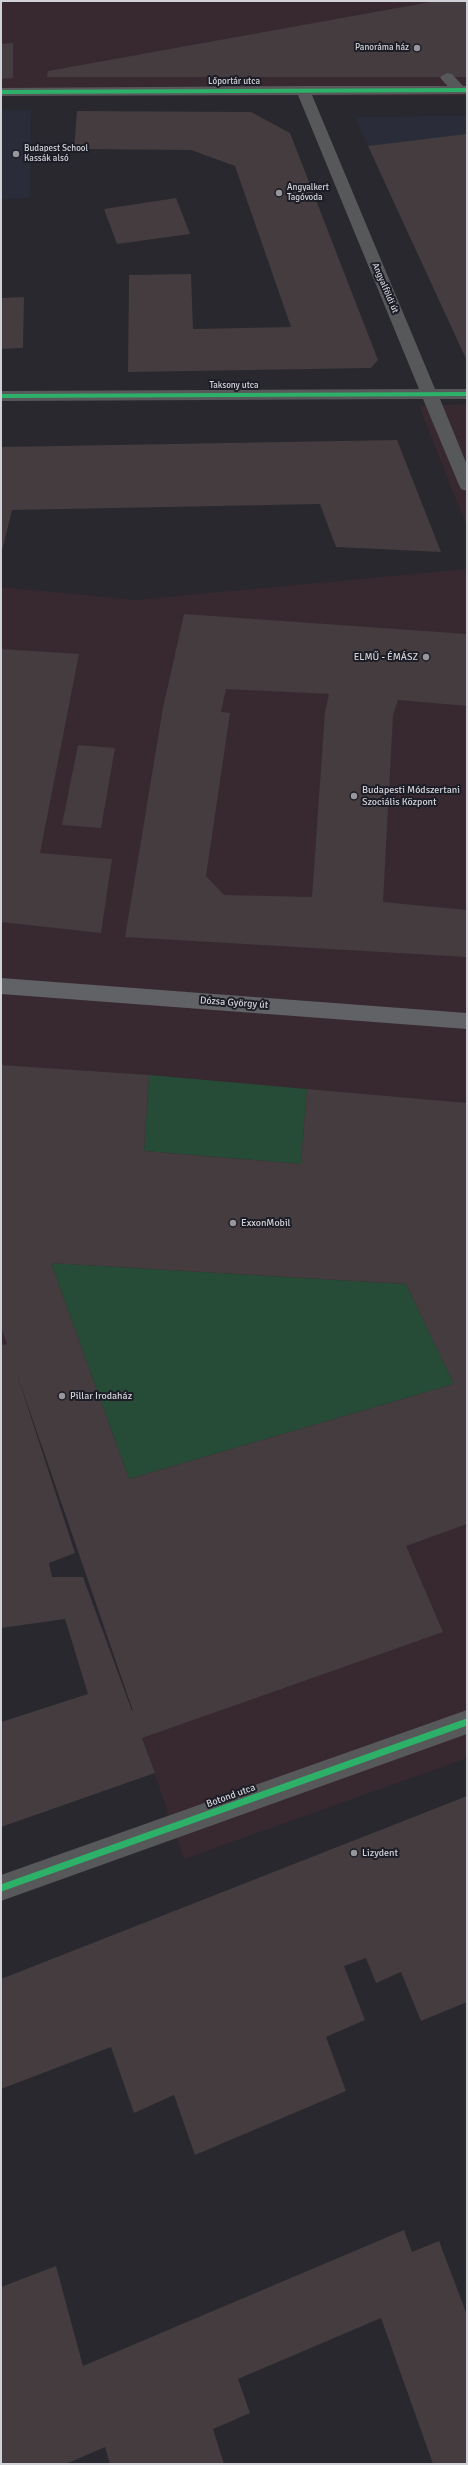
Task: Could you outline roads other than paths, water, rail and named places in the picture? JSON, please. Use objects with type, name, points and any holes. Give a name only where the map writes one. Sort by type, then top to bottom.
[{"type":"main road","name":"Dózsa György út","points":[[1,986],[467,1021]]},
{"type":"street","points":[[447,77],[463,90]]},
{"type":"street","name":"Angyalföldi út","points":[[303,90],[467,485]]},
{"type":"street","name":"Lőportár utca","points":[[1,92],[463,90]]},
{"type":"street","name":"Taksony utca","points":[[1,396],[467,394]]},
{"type":"street","name":"Botond utca","points":[[1,1888],[467,1722]]},
{"type":"place","name":"Panoráma ház","points":[[417,48]]},
{"type":"place","name":"Budapest School Kassák alsó","points":[[16,154]]},
{"type":"place","name":"Angyalkert Tagóvoda","points":[[279,193]]},
{"type":"place","name":"ELMŰ - ÉMÁSZ","points":[[426,657]]},
{"type":"place","name":"Budapesti Módszertani Szociális Központ","points":[[354,796]]},
{"type":"place","name":"ExxonMobil","points":[[233,1223]]},
{"type":"place","name":"Pillar Irodaház","points":[[62,1396]]},
{"type":"place","name":"Lizydent","points":[[354,1853]]}]
